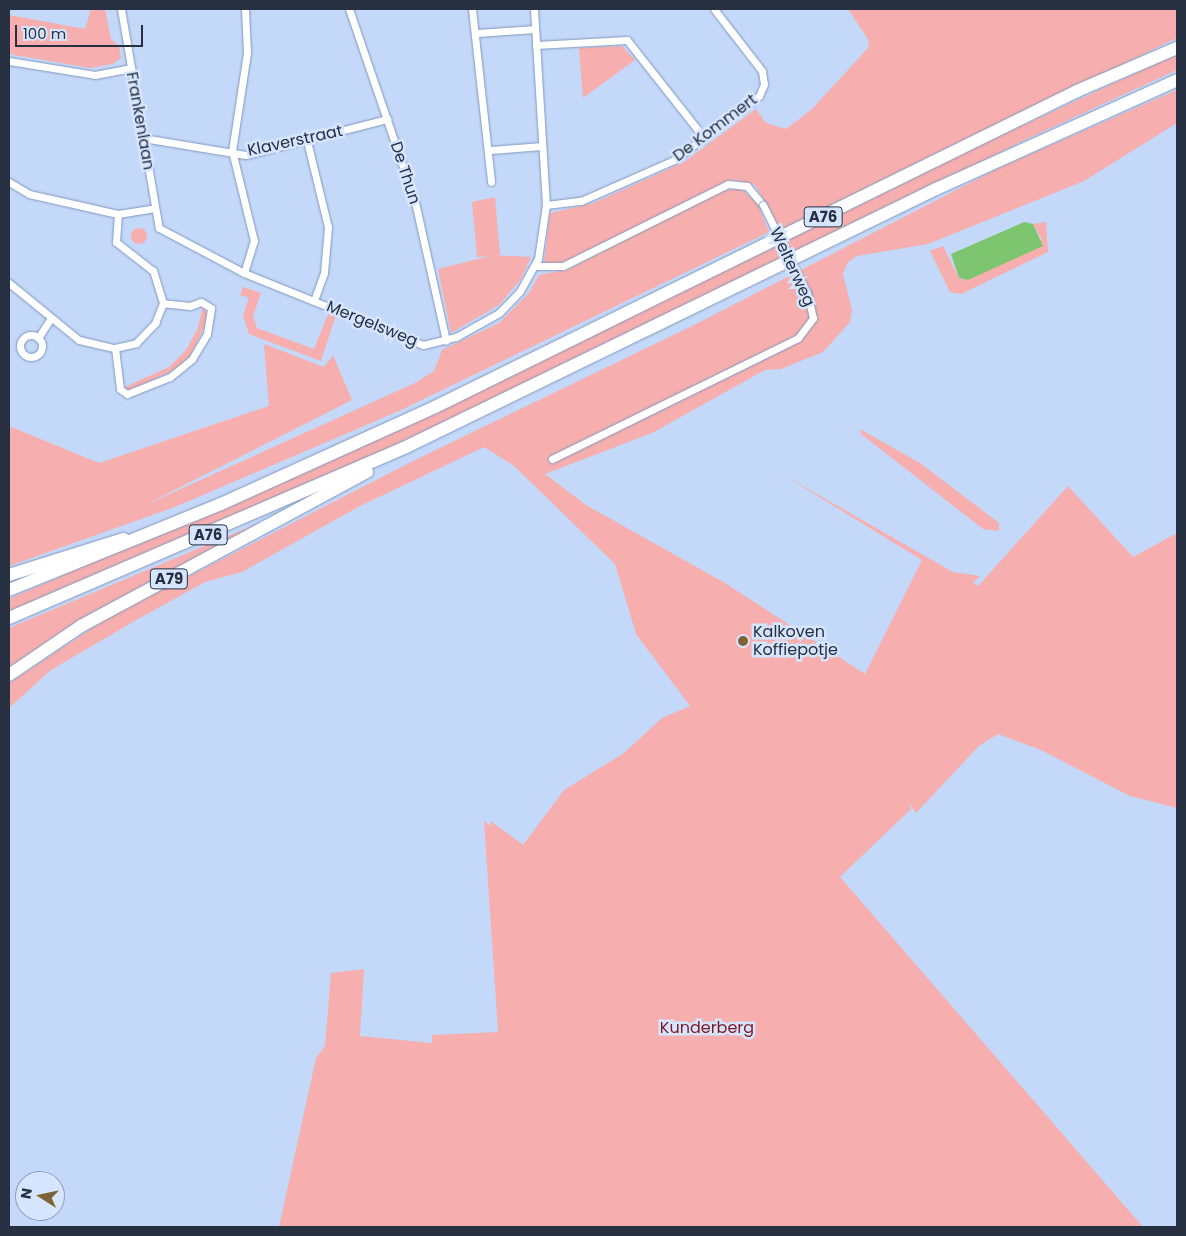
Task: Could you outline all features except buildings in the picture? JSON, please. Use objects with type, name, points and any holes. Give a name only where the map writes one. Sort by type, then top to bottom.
[{"type":"highway","name":"A76","points":[[9,590],[150,534],[512,371],[1077,91],[1177,48]]},
{"type":"highway","name":"A76","points":[[9,618],[406,447],[936,189],[1177,80]]},
{"type":"highway","name":"A79","points":[[9,675],[81,626],[336,492],[406,447]]},
{"type":"highway","name":"A76","points":[[9,575],[96,544],[150,534]]},
{"type":"street","name":"Frankenlaan","points":[[121,9],[154,208],[162,231]]},
{"type":"street","points":[[244,272],[254,241],[232,151],[246,53],[245,9]]},
{"type":"street","name":"De Thun","points":[[349,9],[415,202],[446,341]]},
{"type":"street","points":[[472,9],[477,33],[491,150],[491,182]]},
{"type":"street","name":"Mergelsweg","points":[[162,231],[244,272],[314,300],[410,343],[446,341],[499,313],[535,266],[546,205],[534,9]]},
{"type":"street","name":"De Kommert","points":[[546,205],[580,200],[674,160],[705,139],[756,99],[764,84],[762,71],[714,9]]},
{"type":"street","points":[[477,33],[535,29]]},
{"type":"street","points":[[536,45],[627,40],[705,139]]},
{"type":"street","points":[[9,61],[95,74],[131,68]]},
{"type":"street","name":"Klaverstraat","points":[[143,138],[232,151],[246,155],[308,141],[387,119]]},
{"type":"street","points":[[308,141],[328,227],[324,273],[314,300]]},
{"type":"street","points":[[491,150],[542,146]]},
{"type":"street","points":[[9,182],[28,194],[118,214],[154,208]]},
{"type":"street","name":"Welterweg","points":[[535,266],[563,266],[728,184],[747,186],[763,205],[807,293],[813,318],[798,338],[552,459]]},
{"type":"street","points":[[9,283],[44,308],[52,318],[79,340],[115,348],[142,339],[155,324],[163,302],[153,271],[116,242],[118,214]]},
{"type":"street","points":[[115,348],[120,389],[127,394],[170,377],[192,359],[207,334],[211,308],[201,302],[190,306],[163,302]]},
{"type":"street","points":[[38,338],[52,318]]},
{"type":"green space","points":[[91,9],[105,9],[111,39],[119,46],[121,58],[113,64],[90,68],[9,54],[9,15],[85,29]]},
{"type":"green space","points":[[848,9],[1177,9],[1177,38],[781,230],[755,185],[734,180],[561,265],[544,263],[550,213],[594,203],[684,162],[756,109],[766,123],[786,129],[812,109],[868,48],[869,41]]},
{"type":"green space","points":[[622,46],[635,60],[583,98],[579,48]]},
{"type":"green space","points":[[1177,54],[1177,70],[1029,138],[443,426],[9,612],[9,599],[416,421],[959,155]]},
{"type":"green space","name":"Kunderberg","points":[[1177,90],[1177,123],[1084,181],[928,244],[857,256],[848,262],[843,274],[852,310],[850,322],[823,352],[781,369],[765,370],[652,433],[545,474],[586,505],[725,583],[865,674],[922,560],[780,473],[953,572],[980,576],[973,583],[978,586],[1068,486],[1133,557],[1177,533],[1177,808],[1130,796],[1041,750],[998,734],[979,746],[916,813],[909,803],[911,809],[840,877],[1143,1227],[279,1227],[316,1058],[325,1046],[331,973],[364,969],[360,1036],[432,1043],[432,1035],[498,1032],[484,821],[491,826],[491,821],[523,845],[564,790],[624,753],[662,718],[690,706],[636,634],[615,564],[513,465],[484,447],[360,506],[242,572],[205,582],[51,670],[9,708],[9,683],[106,619],[413,461],[696,324],[999,168]]},
{"type":"green space","points":[[740,188],[757,203],[769,232],[399,411],[175,507],[9,566],[9,426],[99,463],[269,406],[264,344],[324,367],[333,355],[352,400],[143,506],[415,383],[434,371],[442,350],[499,323],[529,293],[539,275],[569,269],[717,192]]},
{"type":"green space","points":[[495,197],[500,255],[492,255],[531,257],[521,279],[499,305],[451,333],[438,269],[489,256],[477,257],[472,202]]},
{"type":"green space","points":[[1046,222],[1048,252],[961,294],[950,292],[930,251],[943,246],[959,278],[968,280],[1042,240],[1033,224]]},
{"type":"green space","points":[[139,228],[145,230],[147,236],[145,242],[139,244],[133,242],[131,236],[133,230]]},
{"type":"green space","points":[[243,287],[261,293],[253,316],[257,328],[314,349],[329,312],[336,315],[321,361],[249,334],[243,315],[249,298],[240,295]]},
{"type":"green space","points":[[203,306],[209,318],[190,356],[176,369],[129,391],[123,388],[169,367],[186,350],[198,328]]},
{"type":"green space","points":[[860,429],[920,463],[999,523],[999,531],[983,529],[861,434]]},
{"type":"green space","points":[[271,518],[9,671],[9,628]]},
{"type":"shaded area","points":[[1024,222],[1033,224],[1043,246],[968,280],[959,278],[951,254]]},
{"type":"place","name":"Kalkoven Koffiepotje","points":[[743,641]]}]
